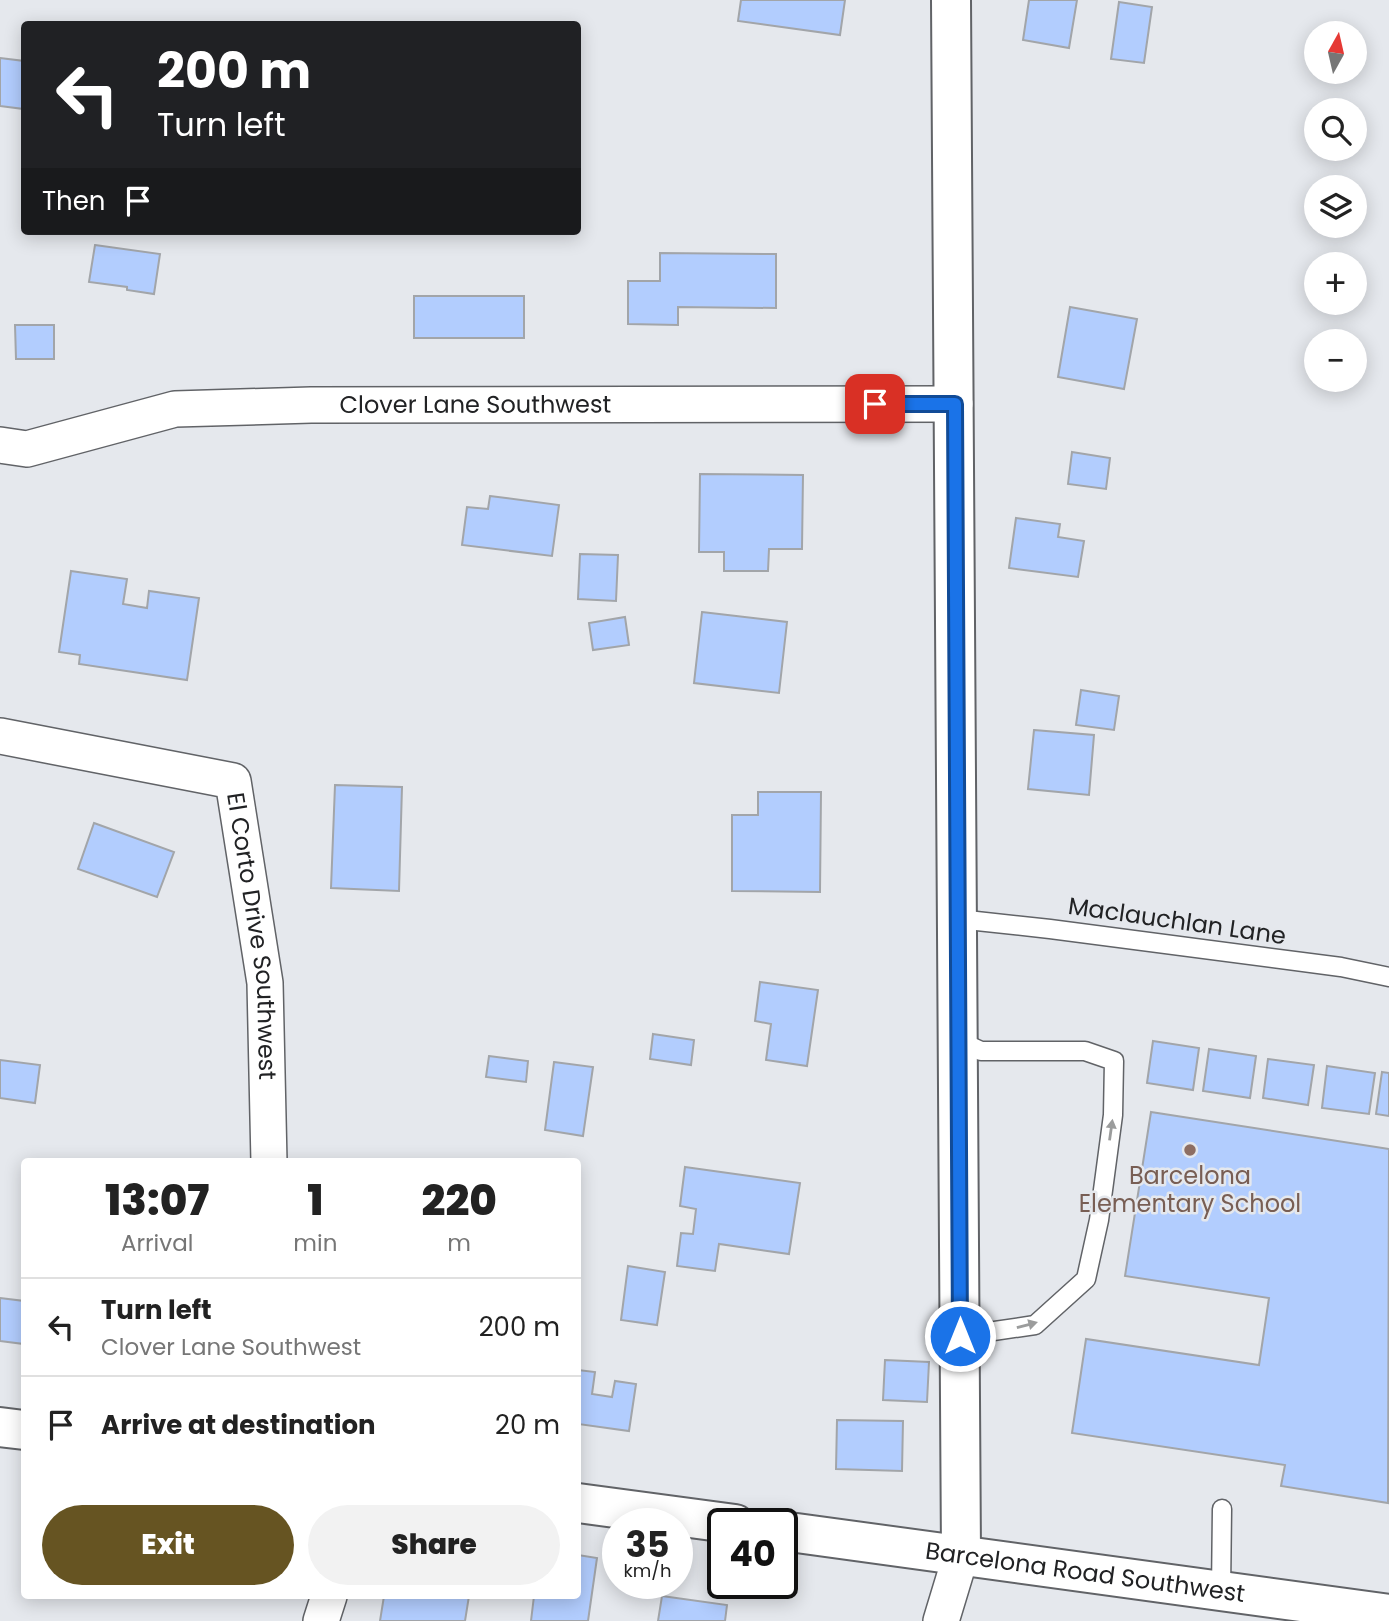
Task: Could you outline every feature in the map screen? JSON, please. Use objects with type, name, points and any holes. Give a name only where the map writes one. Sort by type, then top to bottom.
[{"type":"street","points":[[941,1621],[961,1555],[951,0]]},
{"type":"street","name":"Clover Lane Southwest","points":[[0,445],[27,449],[175,409],[338,405],[955,404]]},
{"type":"street","name":"El Corto Drive Southwest","points":[[0,736],[233,781],[265,983],[269,1158]]},
{"type":"street","points":[[0,1427],[21,1430]]},
{"type":"street","points":[[581,1503],[707,1520]]},
{"type":"street","name":"Barcelona Road Southwest","points":[[798,1533],[1389,1615]]},
{"type":"street","points":[[321,1621],[328,1599]]},
{"type":"lane","name":"Maclauchlan Lane","points":[[958,919],[1341,967],[1389,977]]},
{"type":"lane","points":[[959,1041],[981,1051],[1085,1051],[1114,1060],[1114,1115],[1099,1220],[1086,1279],[1035,1325],[960,1336]]},
{"type":"lane","points":[[1221,1591],[1222,1509]]},
{"type":"building","points":[[741,0],[845,0],[840,35],[738,21]]},
{"type":"building","points":[[1029,0],[1077,0],[1069,48],[1023,40]]},
{"type":"building","points":[[1119,2],[1152,7],[1144,63],[1111,59]]},
{"type":"building","points":[[0,58],[21,61],[21,109],[0,106]]},
{"type":"building","points":[[95,245],[160,254],[154,294],[89,282]]},
{"type":"building","points":[[660,253],[776,254],[776,308],[678,307],[678,325],[628,324],[628,281],[660,281]]},
{"type":"building","points":[[414,296],[524,296],[524,338],[414,338]]},
{"type":"building","points":[[1070,307],[1137,319],[1124,389],[1058,377]]},
{"type":"building","points":[[15,325],[54,325],[54,359],[16,359]]},
{"type":"building","points":[[1072,452],[1110,458],[1106,489],[1068,484]]},
{"type":"building","points":[[700,474],[803,475],[802,549],[769,549],[768,571],[724,571],[724,552],[699,552]]},
{"type":"building","points":[[490,496],[559,505],[552,556],[462,545],[467,507],[488,509]]},
{"type":"building","points":[[1016,518],[1060,524],[1058,537],[1084,541],[1078,577],[1009,568]]},
{"type":"building","points":[[580,554],[618,555],[616,601],[578,599]]},
{"type":"building","points":[[71,571],[127,579],[123,604],[147,608],[149,591],[199,598],[187,680],[79,664],[80,655],[59,652]]},
{"type":"building","points":[[702,612],[787,622],[779,693],[694,683]]},
{"type":"building","points":[[625,617],[629,645],[593,650],[589,623]]},
{"type":"building","points":[[1081,690],[1119,696],[1114,730],[1076,725]]},
{"type":"building","points":[[1034,730],[1094,735],[1089,795],[1028,789]]},
{"type":"building","points":[[335,785],[402,787],[399,891],[331,888]]},
{"type":"building","points":[[758,792],[821,792],[820,892],[732,891],[732,815],[758,815]]},
{"type":"building","points":[[94,823],[174,852],[157,897],[78,869]]},
{"type":"building","points":[[760,982],[818,990],[807,1066],[766,1060],[771,1024],[755,1021]]},
{"type":"building","points":[[653,1034],[694,1040],[691,1065],[650,1059]]},
{"type":"building","points":[[1153,1041],[1199,1048],[1193,1090],[1147,1083]]},
{"type":"building","points":[[1209,1049],[1256,1056],[1250,1098],[1203,1091]]},
{"type":"building","points":[[489,1056],[528,1061],[526,1082],[486,1077]]},
{"type":"building","points":[[1268,1059],[1314,1065],[1308,1105],[1263,1098]]},
{"type":"building","points":[[0,1060],[40,1065],[35,1103],[0,1098]]},
{"type":"building","points":[[554,1062],[593,1067],[583,1136],[545,1130]]},
{"type":"building","points":[[1327,1066],[1375,1073],[1369,1114],[1322,1108]]},
{"type":"building","points":[[1382,1072],[1389,1073],[1389,1116],[1376,1114]]},
{"type":"building","points":[[1151,1112],[1389,1149],[1388,1503],[1281,1486],[1285,1465],[1072,1433],[1086,1339],[1259,1365],[1269,1298],[1125,1276]]},
{"type":"building","points":[[685,1167],[800,1183],[789,1254],[719,1244],[715,1271],[677,1266],[681,1233],[693,1234],[696,1209],[680,1206]]},
{"type":"building","points":[[628,1266],[665,1272],[657,1325],[621,1320]]},
{"type":"building","points":[[0,1298],[21,1301],[21,1344],[0,1341]]},
{"type":"building","points":[[885,1360],[929,1362],[927,1402],[883,1400]]},
{"type":"building","points":[[581,1370],[595,1372],[592,1394],[612,1397],[615,1381],[636,1384],[629,1431],[581,1424]]},
{"type":"building","points":[[837,1420],[903,1421],[902,1471],[836,1469]]},
{"type":"building","points":[[581,1555],[597,1558],[588,1621],[531,1621],[534,1599],[581,1599]]},
{"type":"building","points":[[384,1599],[469,1599],[465,1621],[380,1621]]},
{"type":"building","points":[[662,1599],[727,1605],[725,1621],[658,1621]]},
{"type":"place","name":"Barcelona Elementary School","points":[[1190,1150]]},
{"type":"route","points":[[875,404],[955,404],[960,1336]]}]
